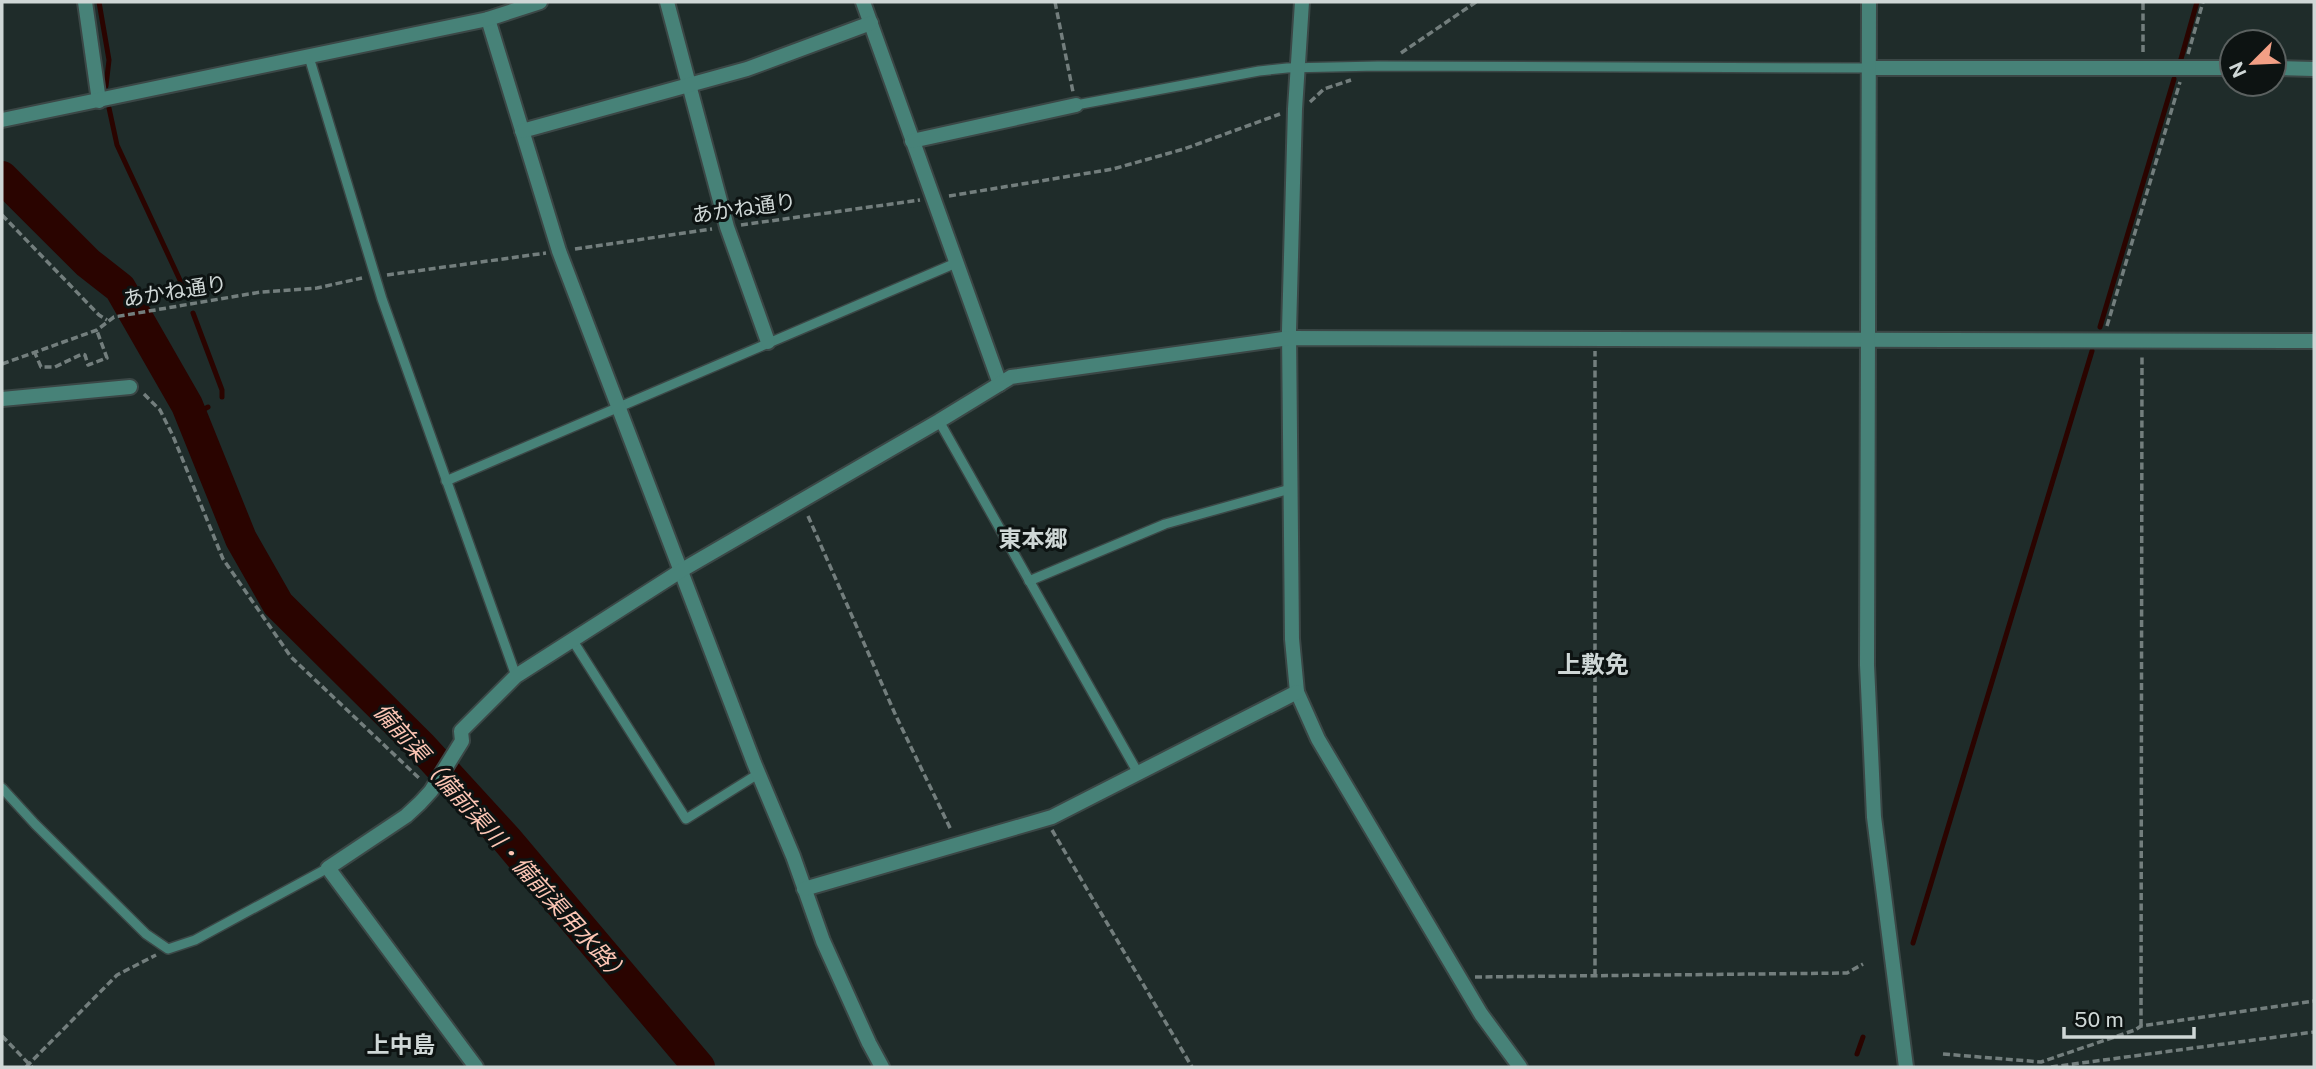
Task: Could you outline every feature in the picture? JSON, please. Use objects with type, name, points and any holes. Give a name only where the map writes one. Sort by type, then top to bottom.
[{"type":"street","points":[[85,2],[99,101]]},
{"type":"street","points":[[2,120],[488,19],[540,2]]},
{"type":"street","points":[[667,2],[727,227],[768,342]]},
{"type":"street","points":[[863,2],[1000,384]]},
{"type":"street","points":[[1302,2],[1297,69],[1290,338],[1292,639],[1297,692],[1318,739],[1481,1014],[1520,1067]]},
{"type":"street","points":[[1869,2],[1867,665],[1874,817],[1906,1067]]},
{"type":"street","points":[[488,19],[559,251],[758,774],[793,856],[823,941],[882,1067]]},
{"type":"street","points":[[522,131],[690,87],[871,23]]},
{"type":"street","points":[[1870,68],[2218,68]]},
{"type":"street","points":[[2288,68],[2314,69]]},
{"type":"street","points":[[912,141],[1076,105]]},
{"type":"street","points":[[476,1067],[328,868],[406,816],[434,786],[462,741],[461,731],[516,676],[682,570],[1011,377],[1290,338],[2314,341]]},
{"type":"street","points":[[2,399],[130,387]]},
{"type":"street","points":[[804,889],[1045,820],[1297,692]]},
{"type":"lane","points":[[309,57],[382,299],[516,676]]},
{"type":"lane","points":[[1076,105],[1259,71],[1297,69],[1378,66],[1870,68]]},
{"type":"lane","points":[[446,481],[956,263]]},
{"type":"lane","points":[[939,421],[1138,773]]},
{"type":"lane","points":[[1029,581],[1165,524],[1290,489]]},
{"type":"lane","points":[[573,640],[686,819],[758,774]]},
{"type":"lane","points":[[2,788],[146,934],[167,949],[195,940],[328,868]]},
{"type":"path","points":[[1055,2],[1076,105]]},
{"type":"path","points":[[1394,57],[1476,2]]},
{"type":"path","points":[[2143,2],[2143,67]]},
{"type":"path","points":[[2102,341],[2203,2]]},
{"type":"path","points":[[1306,104],[1324,89],[1358,76]]},
{"type":"path","points":[[943,197],[1113,169],[1184,149],[1286,112]]},
{"type":"path","name":"あかね通り","points":[[570,250],[922,199]]},
{"type":"path","points":[[2,215],[99,315],[107,320],[97,330],[2,364]]},
{"type":"path","points":[[384,275],[547,253]]},
{"type":"path","name":"あかね通り","points":[[107,320],[261,292],[317,288],[367,278]]},
{"type":"path","points":[[34,351],[41,367],[55,367],[82,354],[85,355],[88,365],[107,358],[97,330]]},
{"type":"path","points":[[1595,338],[1595,976]]},
{"type":"path","points":[[2141,1026],[2142,342]]},
{"type":"path","points":[[130,387],[144,394],[160,410],[222,559],[291,657],[418,776],[434,786]]},
{"type":"path","points":[[801,501],[896,716],[958,845]]},
{"type":"path","points":[[1045,820],[1192,1067]]},
{"type":"path","points":[[2,1036],[29,1066],[117,975],[167,949]]},
{"type":"path","points":[[1459,977],[1847,973],[1863,964]]},
{"type":"path","points":[[1943,1054],[2041,1065],[2141,1026],[2314,1001]]},
{"type":"path","points":[[2051,1067],[2314,1032]]},
{"type":"waterway","points":[[99,2],[109,60],[106,86]]},
{"type":"waterway","points":[[2181,59],[2197,2]]},
{"type":"waterway","points":[[2100,327],[2174,79]]},
{"type":"waterway","points":[[109,108],[117,145],[186,293]]},
{"type":"waterway","name":"備前渠（備前渠川・備前渠用水路）","points":[[2,177],[88,263],[120,288],[187,405],[241,539],[278,604],[421,746],[508,841],[699,1067]]},
{"type":"waterway","points":[[193,313],[222,390],[222,397]]},
{"type":"waterway","points":[[1913,943],[2092,351]]},
{"type":"waterway","points":[[192,416],[208,407]]},
{"type":"waterway","points":[[1857,1054],[1863,1037]]},
{"type":"district","name":"東本郷","points":[[1033,538]]},
{"type":"district","name":"上敷免","points":[[1593,664]]},
{"type":"district","name":"上中島","points":[[401,1044]]}]
